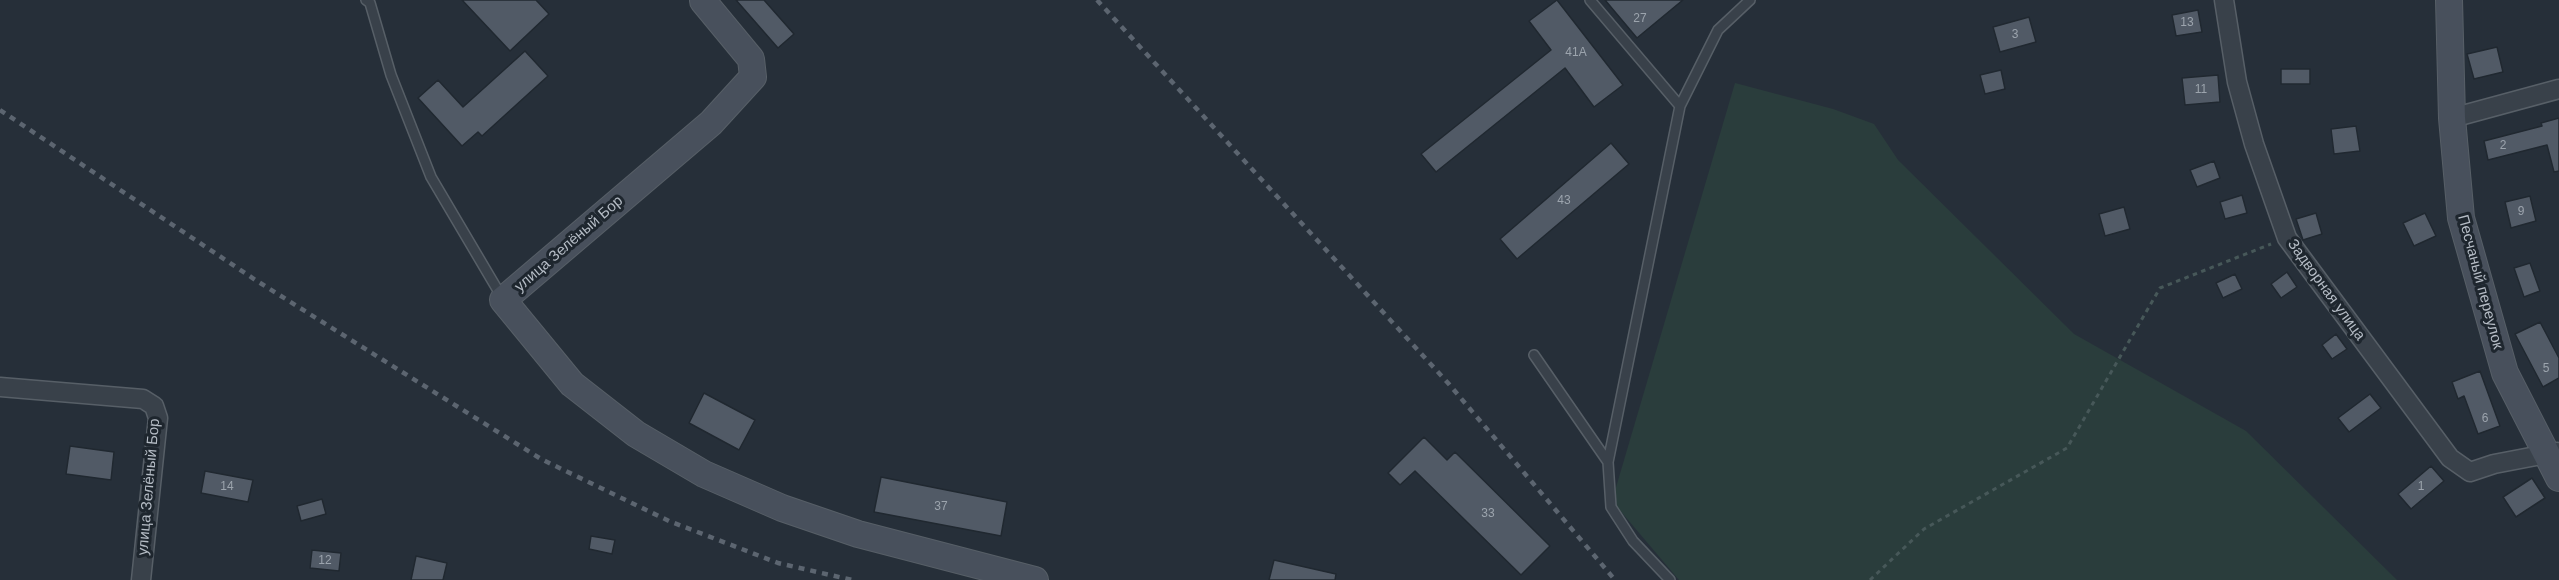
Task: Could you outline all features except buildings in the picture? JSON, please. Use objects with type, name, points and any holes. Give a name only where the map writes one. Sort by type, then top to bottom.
[{"type":"street","name":"Задворная улица","points":[[2224,0],[2237,82],[2254,144],[2287,238],[2450,458],[2470,472],[2552,452]]},
{"type":"street","name":"Песчаный переулок","points":[[2449,0],[2452,118],[2461,218],[2505,373],[2552,452],[2559,478]]},
{"type":"street","name":"улица Зелёный Бор","points":[[703,1],[751,59],[753,77],[711,123],[504,300],[572,384],[636,434],[704,474],[782,508],[858,534],[1035,580]]},
{"type":"street","points":[[2452,118],[2559,89]]},
{"type":"street","name":"улица Зелёный Бор","points":[[0,387],[142,399],[154,406],[158,418],[141,580]]},
{"type":"lane","points":[[366,0],[370,3],[390,75],[431,177],[504,300]]},
{"type":"lane","points":[[1590,0],[1680,106]]},
{"type":"lane","points":[[1670,580],[1633,541],[1611,507],[1608,462],[1680,106],[1718,30],[1750,0]]},
{"type":"lane","points":[[1534,354],[1608,462]]},
{"type":"path","points":[[1870,580],[1924,529],[2067,448],[2160,288],[2287,238]]},
{"type":"green space","points":[[1735,83],[1833,109],[1874,124],[1898,160],[2074,334],[2246,431],[2397,580],[1679,580],[1612,501]]},
{"type":"railway","points":[[1097,0],[1448,383],[1615,580]]},
{"type":"railway","points":[[0,110],[257,281],[541,459],[669,521],[778,563],[852,580]]}]
